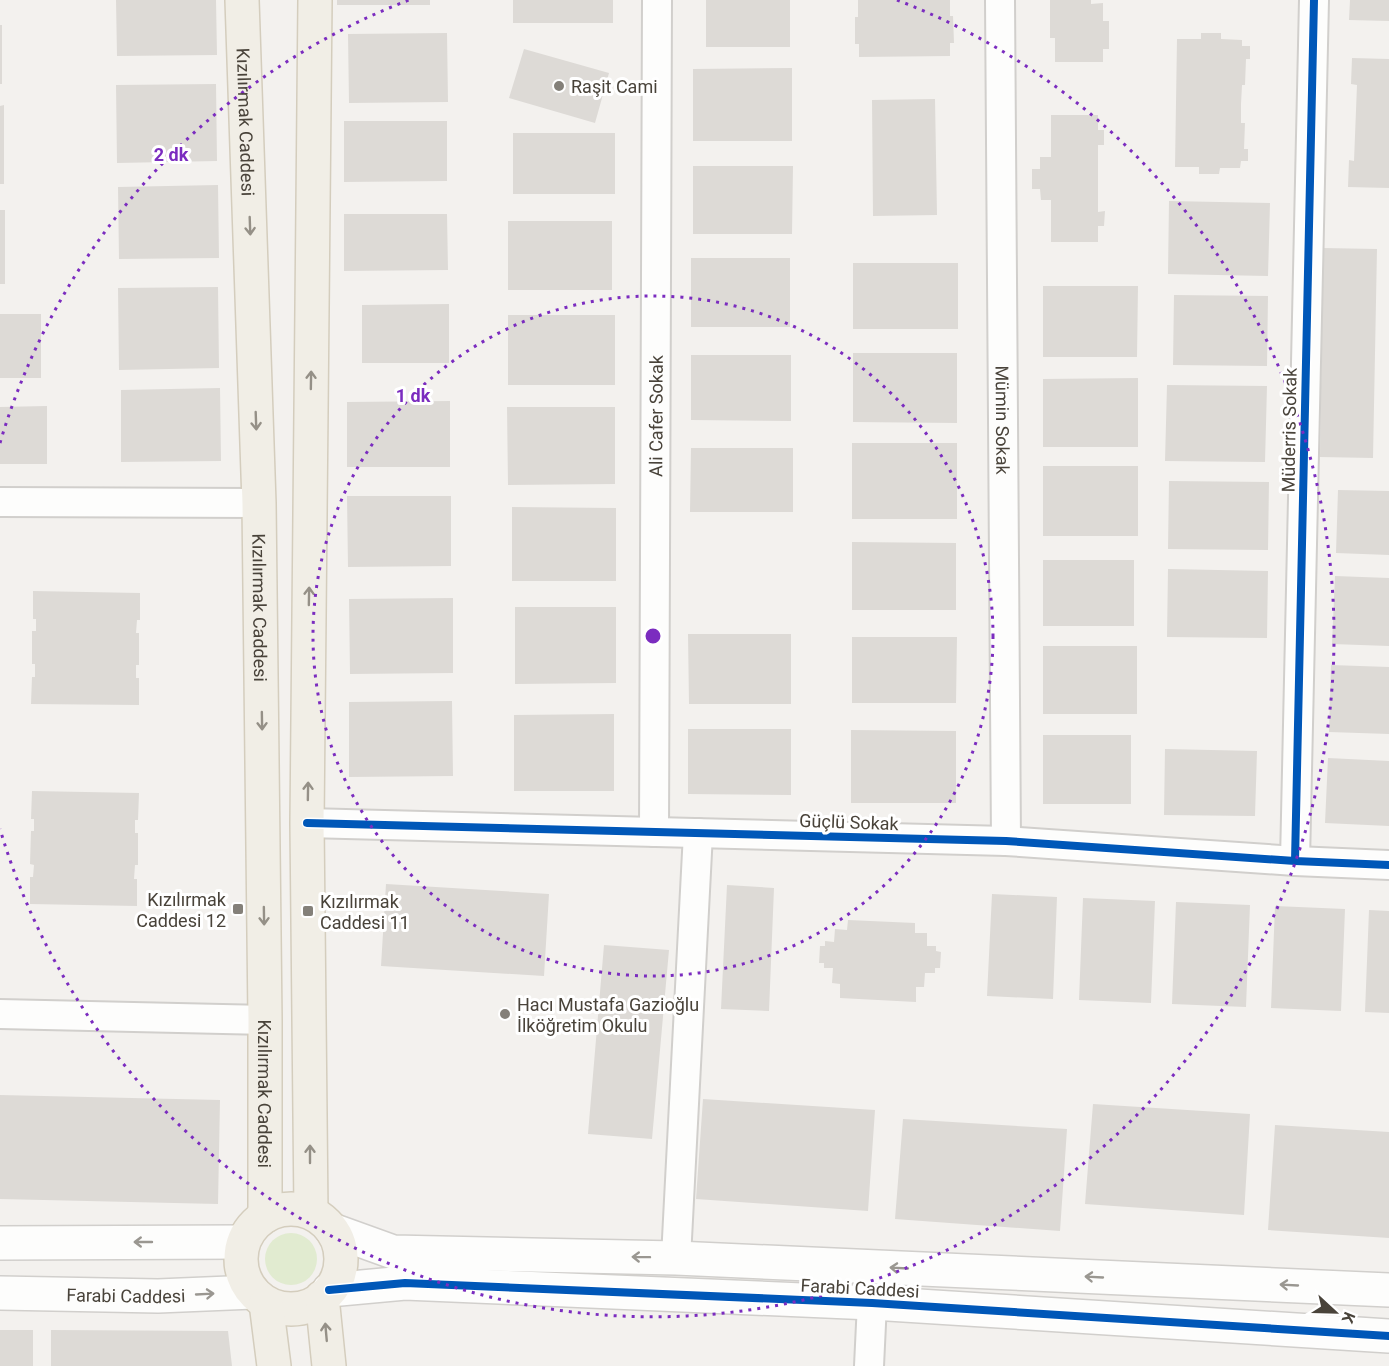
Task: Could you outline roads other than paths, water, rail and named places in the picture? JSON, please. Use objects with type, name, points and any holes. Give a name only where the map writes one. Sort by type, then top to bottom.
[{"type":"main road","name":"Kızılırmak Caddesi","points":[[242,0],[259,503],[265,1215]]},
{"type":"main road","points":[[315,0],[307,823],[321,1221]]},
{"type":"main road","points":[[296,1209],[321,1221],[339,1245],[341,1261],[337,1277],[326,1294],[310,1305],[295,1309],[280,1308],[260,1297],[244,1276],[241,1260],[243,1242],[252,1227],[265,1215],[280,1210],[296,1209]]},
{"type":"main road","points":[[326,1294],[329,1366]]},
{"type":"main road","points":[[260,1297],[274,1366]]},
{"type":"street","name":"Ali Cafer Sokak","points":[[654,832],[657,0]]},
{"type":"street","name":"Mümin Sokak","points":[[1000,0],[1006,842]]},
{"type":"street","name":"Müderris Sokak","points":[[1294,861],[1314,0]]},
{"type":"street","points":[[0,502],[259,503]]},
{"type":"street","name":"Güçlü Sokak","points":[[307,823],[1006,842],[1389,865]]},
{"type":"street","points":[[676,1258],[698,833]]},
{"type":"street","points":[[0,1014],[265,1020]]},
{"type":"street","name":"Farabi Caddesi","points":[[321,1221],[393,1252],[676,1258],[1389,1290]]},
{"type":"street","points":[[0,1243],[243,1242]]},
{"type":"street","name":"Farabi Caddesi","points":[[326,1294],[405,1283],[872,1303],[1389,1336]]},
{"type":"street","name":"Farabi Caddesi","points":[[0,1293],[260,1297]]},
{"type":"street","points":[[869,1366],[872,1303]]},
{"type":"place","name":"Raşit Cami","points":[[559,86]]},
{"type":"place","name":"Kızılırmak Caddesi 12","points":[[238,909]]},
{"type":"place","name":"Kızılırmak Caddesi 11","points":[[308,911]]},
{"type":"place","name":"Hacı Mustafa Gazioğlu İlköğretim Okulu","points":[[505,1014]]}]
